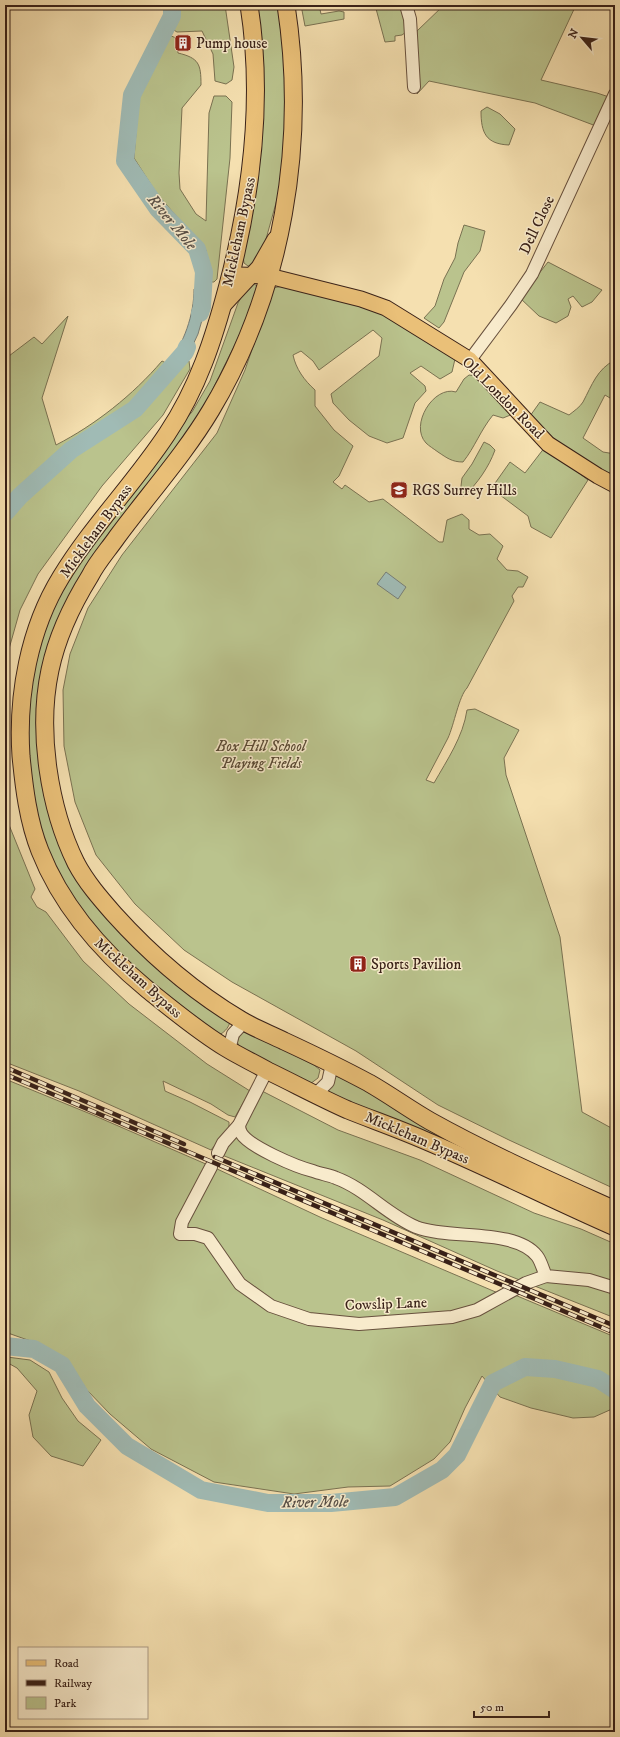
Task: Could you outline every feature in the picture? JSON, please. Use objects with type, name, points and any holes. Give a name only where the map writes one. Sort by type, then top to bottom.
[{"type":"highway","name":"Mickleham Bypass","points":[[249,5],[256,84],[254,148],[243,225],[211,347],[186,402],[167,435],[83,543],[59,580],[39,624],[25,677],[19,729],[23,779],[37,843],[50,873],[71,910],[97,942],[132,976],[185,1020],[229,1050],[315,1095],[427,1141],[615,1227]]},
{"type":"highway","name":"Mickleham Bypass","points":[[286,5],[293,79],[293,114],[288,185],[280,228],[261,275],[248,337],[211,409],[175,462],[91,573],[65,621],[50,671],[45,715],[47,770],[60,821],[77,864],[97,895],[137,940],[179,976],[214,1002],[244,1022],[369,1083],[427,1119],[468,1141],[615,1210]]},
{"type":"main road","name":"Old London Road","points":[[230,279],[238,275],[261,275],[361,299],[386,308],[470,360],[548,444],[615,485]]},
{"type":"main road","points":[[222,307],[261,275]]},
{"type":"street","points":[[406,5],[410,19],[414,87]]},
{"type":"street","name":"Dell Close","points":[[470,360],[532,274],[615,94]]},
{"type":"street","points":[[229,1050],[233,1034],[244,1022]]},
{"type":"street","points":[[315,1095],[328,1082],[332,1064]]},
{"type":"street","points":[[218,1153],[223,1143],[239,1125],[267,1070]]},
{"type":"street","points":[[239,1125],[241,1133],[261,1149],[311,1171],[336,1178],[361,1190],[390,1212],[416,1227],[447,1234],[503,1238],[522,1244],[538,1257],[546,1276]]},
{"type":"street","name":"Cowslip Lane","points":[[211,1167],[182,1222],[180,1234],[195,1234],[208,1238],[240,1284],[271,1306],[309,1319],[359,1324],[452,1317],[477,1310],[526,1283],[546,1276],[589,1280],[615,1288]]},
{"type":"green space","points":[[179,5],[225,5],[234,67],[232,80],[226,84],[215,81],[213,54],[202,31],[177,32],[172,29],[179,13]]},
{"type":"green space","points":[[255,5],[280,5],[289,112],[281,185],[261,257],[254,266],[248,266],[244,263],[243,256]]},
{"type":"green space","points":[[301,5],[319,5],[321,14],[339,11],[344,12],[344,19],[305,26]]},
{"type":"green space","points":[[375,5],[402,5],[406,32],[402,35],[395,36],[395,41],[385,42]]},
{"type":"green space","points":[[444,5],[576,5],[541,80],[609,97],[596,126],[535,103],[429,81],[417,94],[417,31]]},
{"type":"green space","points":[[169,35],[176,38],[178,53],[195,60],[200,72],[201,85],[182,108],[179,173],[180,189],[196,214],[206,221],[209,113],[214,96],[226,96],[232,102],[230,158],[217,279],[214,282],[210,282],[206,250],[157,194],[134,158],[139,94]]},
{"type":"green space","points":[[487,107],[500,114],[515,129],[509,145],[495,142],[486,136],[482,125],[481,111]]},
{"type":"green space","points":[[464,225],[485,231],[480,251],[464,272],[444,322],[439,328],[424,318],[435,306],[444,279],[455,258]]},
{"type":"green space","points":[[548,262],[602,290],[592,302],[582,307],[573,296],[568,299],[571,307],[568,316],[556,323],[539,316],[520,298]]},
{"type":"green space","points":[[254,284],[259,287],[243,328],[203,409],[181,444],[88,567],[40,719],[74,866],[231,1017],[227,1028],[223,1033],[217,1036],[145,982],[67,897],[56,874],[32,803],[25,709],[46,622],[63,588],[79,563],[170,436],[192,412],[210,381],[238,303],[247,287]]},
{"type":"green space","name":"Box Hill School Playing Fields","points":[[283,286],[382,312],[455,359],[452,372],[440,379],[421,366],[410,373],[425,386],[426,391],[415,403],[403,438],[387,443],[369,436],[349,420],[333,403],[331,394],[379,356],[382,338],[373,330],[319,370],[313,361],[301,351],[293,355],[301,374],[315,390],[315,406],[334,430],[353,446],[339,476],[333,482],[342,489],[345,485],[369,502],[383,499],[439,542],[443,542],[447,520],[462,514],[469,520],[469,529],[479,535],[490,534],[503,546],[497,559],[507,570],[518,571],[528,577],[523,587],[518,587],[512,596],[514,601],[464,692],[448,738],[426,780],[434,783],[458,739],[467,710],[475,709],[519,730],[504,758],[506,775],[560,937],[582,1112],[615,1130],[615,1189],[438,1105],[356,1051],[232,982],[184,950],[135,904],[96,855],[75,802],[64,746],[63,690],[70,654],[88,608],[122,555],[217,433],[245,370],[273,288]]},
{"type":"green space","points":[[68,316],[42,398],[56,445],[99,419],[113,408],[139,386],[162,361],[176,368],[189,361],[190,369],[163,415],[102,486],[38,574],[20,610],[5,663],[5,359],[34,337],[42,344]]},
{"type":"green space","points":[[615,360],[615,401],[605,395],[583,438],[603,452],[615,454],[615,472],[610,475],[561,445],[530,416],[540,402],[569,415],[582,404],[599,373]]},
{"type":"green space","points":[[469,375],[476,376],[513,414],[503,418],[493,415],[463,462],[459,462],[447,458],[427,444],[422,435],[420,426],[426,408],[432,400],[440,394],[448,391],[456,392],[464,379]]},
{"type":"green space","points":[[484,442],[495,450],[482,475],[464,496],[460,494],[462,478],[472,464]]},
{"type":"green space","points":[[545,447],[588,480],[551,538],[531,527],[528,516],[492,489],[510,462],[525,473]]},
{"type":"green space","points":[[5,815],[35,889],[31,897],[37,907],[46,912],[83,961],[129,1004],[207,1064],[250,1091],[235,1117],[228,1115],[211,1104],[163,1081],[165,1091],[229,1122],[229,1128],[211,1150],[79,1091],[5,1062]]},
{"type":"green space","points":[[247,1031],[314,1065],[320,1070],[318,1078],[310,1084],[241,1049],[237,1042],[241,1033]]},
{"type":"green space","points":[[339,1074],[526,1175],[330,1095],[328,1090],[336,1076]]},
{"type":"green space","points":[[5,1079],[93,1115],[215,1168],[322,1218],[498,1293],[503,1290],[615,1337],[615,1413],[612,1409],[594,1417],[573,1418],[531,1408],[500,1397],[482,1376],[465,1408],[450,1442],[434,1459],[390,1486],[348,1487],[294,1494],[214,1482],[151,1449],[110,1414],[86,1389],[69,1363],[42,1345],[5,1332]]},
{"type":"green space","points":[[262,1091],[338,1130],[420,1160],[534,1213],[581,1229],[615,1244],[615,1318],[497,1271],[383,1220],[222,1155],[236,1136]]},
{"type":"green space","points":[[7,1357],[30,1360],[49,1372],[62,1398],[78,1421],[101,1440],[83,1466],[51,1456],[33,1437],[29,1415],[37,1391],[17,1368],[8,1363]]},
{"type":"water","points":[[194,289],[211,289],[198,334],[185,362],[176,368],[168,364],[179,347],[187,328],[194,299]]},
{"type":"water","points":[[386,572],[406,587],[398,599],[377,584]]},
{"type":"waterway","name":"River Mole","points":[[172,5],[172,16],[132,95],[125,161],[158,209],[197,249],[204,272],[202,307],[200,313]]},
{"type":"waterway","name":"River Mole","points":[[5,513],[20,496],[71,450],[135,409],[185,352],[187,347]]},
{"type":"waterway","name":"River Mole","points":[[5,1346],[34,1349],[62,1365],[87,1406],[127,1446],[201,1490],[268,1503],[331,1503],[395,1497],[442,1470],[457,1455],[493,1383],[525,1367],[555,1369],[598,1379],[615,1390]]},
{"type":"railway","points":[[5,1067],[184,1144]]},
{"type":"railway","points":[[5,1074],[615,1333]]},
{"type":"railway","points":[[215,1157],[615,1326]]},
{"type":"place","name":"Pump house","points":[[183,43]]},
{"type":"place","name":"RGS Surrey Hills","points":[[399,490]]},
{"type":"place","name":"Sports Pavilion","points":[[358,964]]}]
